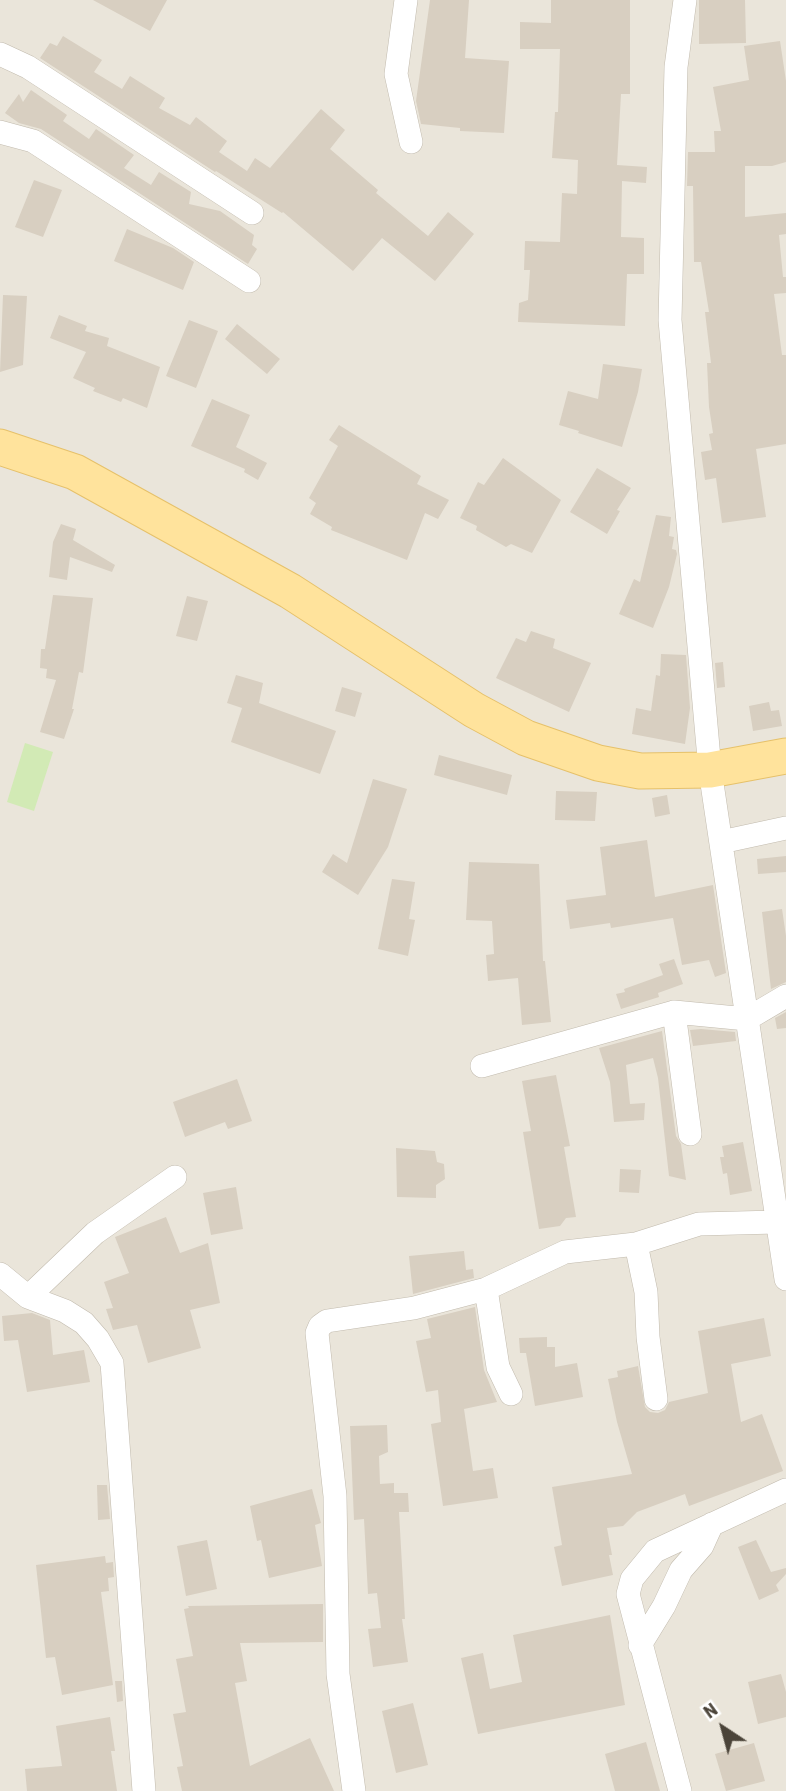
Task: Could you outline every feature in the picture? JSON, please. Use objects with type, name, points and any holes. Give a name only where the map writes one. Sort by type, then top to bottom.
[{"type":"main road","points":[[0,447],[75,472],[290,591],[474,710],[526,738],[598,763],[640,771],[710,770],[786,755]]},
{"type":"street","points":[[406,0],[396,74],[411,142]]},
{"type":"street","points":[[685,0],[676,67],[670,320],[710,770],[747,1019],[779,1192],[776,1222],[786,1279]]},
{"type":"street","points":[[0,54],[28,67],[252,214]]},
{"type":"street","points":[[0,132],[33,141],[248,281]]},
{"type":"street","points":[[721,842],[786,828]]},
{"type":"street","points":[[482,1066],[674,1012],[747,1019],[786,996]]},
{"type":"street","points":[[674,1012],[690,1134]]},
{"type":"street","points":[[28,1297],[95,1233],[175,1177]]},
{"type":"street","points":[[354,1791],[338,1674],[335,1496],[317,1333],[320,1326],[327,1321],[414,1308],[486,1289],[565,1252],[636,1244],[699,1224],[776,1222]]},
{"type":"street","points":[[636,1244],[646,1292],[648,1337],[656,1399]]},
{"type":"street","points":[[0,1274],[28,1297],[65,1311],[84,1323],[98,1339],[112,1363],[144,1791]]},
{"type":"street","points":[[486,1289],[498,1367],[511,1394]]},
{"type":"street","points":[[680,1791],[628,1594],[632,1579],[655,1551],[786,1490]]},
{"type":"street","points":[[640,1645],[664,1606],[681,1570],[702,1546],[712,1524]]},
{"type":"street","points":[[681,1570],[682,1538]]},
{"type":"shaded area","points":[[0,0],[786,0],[786,1791],[0,1791]]},
{"type":"green space","points":[[25,743],[53,752],[34,811],[7,802]]},
{"type":"building","points":[[93,0],[167,0],[150,31]]},
{"type":"building","points":[[430,0],[469,0],[465,58],[509,61],[504,133],[460,131],[460,128],[421,124],[416,101]]},
{"type":"building","points":[[551,0],[630,0],[630,94],[621,94],[617,165],[647,167],[646,183],[622,181],[621,237],[644,238],[644,274],[627,274],[625,326],[518,322],[519,303],[528,300],[530,270],[524,270],[525,241],[560,242],[562,193],[577,194],[578,160],[552,158],[555,112],[558,112],[560,49],[520,49],[520,22],[551,23]]},
{"type":"building","points":[[699,0],[745,0],[746,43],[699,44]]},
{"type":"building","points":[[63,36],[102,60],[94,72],[122,89],[130,76],[165,98],[159,108],[190,125],[196,117],[227,141],[219,152],[247,171],[255,158],[270,168],[321,109],[345,130],[330,149],[378,190],[376,193],[428,236],[448,212],[474,234],[435,281],[382,238],[353,271],[283,212],[215,172],[40,58],[50,43],[57,46]]},
{"type":"building","points":[[780,41],[786,81],[786,162],[772,166],[745,166],[745,217],[786,213],[786,234],[779,235],[786,293],[774,294],[782,355],[786,355],[786,444],[756,449],[766,517],[722,523],[716,478],[705,480],[701,452],[712,450],[709,434],[713,433],[707,363],[711,363],[705,312],[709,312],[701,262],[694,262],[693,186],[687,186],[688,152],[715,152],[714,131],[721,131],[713,87],[749,80],[744,46]]},
{"type":"building","points":[[31,90],[67,115],[63,121],[89,139],[96,129],[134,155],[124,168],[151,185],[159,172],[191,192],[189,204],[220,211],[254,235],[252,245],[257,249],[248,264],[41,129],[19,123],[5,113],[19,94],[23,102]]},
{"type":"building","points":[[34,180],[62,190],[43,237],[15,227]]},
{"type":"building","points":[[127,229],[173,248],[194,262],[183,290],[114,261]]},
{"type":"building","points":[[3,295],[27,296],[23,365],[0,372]]},
{"type":"building","points":[[59,315],[87,326],[85,331],[109,338],[107,346],[160,367],[147,408],[123,398],[121,402],[93,391],[95,388],[73,378],[86,352],[50,338]]},
{"type":"building","points":[[189,320],[218,331],[196,388],[166,376]]},
{"type":"building","points":[[237,324],[280,359],[267,374],[225,339]]},
{"type":"building","points":[[603,364],[642,369],[622,447],[559,425],[568,391],[598,399]]},
{"type":"building","points":[[212,399],[250,415],[236,447],[267,463],[258,480],[244,472],[245,469],[191,446]]},
{"type":"building","points":[[339,425],[421,476],[417,484],[449,500],[438,519],[425,513],[407,560],[331,530],[332,527],[310,514],[316,503],[309,498],[338,446],[329,440]]},
{"type":"building","points":[[503,458],[561,500],[532,553],[511,544],[506,547],[476,530],[477,526],[460,518],[478,482],[484,485]]},
{"type":"building","points":[[597,468],[631,488],[617,510],[620,511],[607,534],[570,512]]},
{"type":"building","points":[[656,515],[671,517],[669,536],[674,537],[672,549],[676,550],[677,554],[669,587],[653,628],[619,614],[634,579],[640,582]]},
{"type":"building","points":[[61,524],[76,529],[73,540],[115,565],[112,572],[70,557],[67,580],[49,577],[53,542]]},
{"type":"building","points":[[53,595],[93,598],[83,673],[79,672],[74,709],[64,739],[40,732],[56,680],[46,678],[47,669],[40,668],[41,649],[45,649]]},
{"type":"building","points":[[187,596],[208,601],[197,641],[176,636]]},
{"type":"building","points":[[531,631],[555,639],[553,648],[591,663],[569,712],[496,678],[516,638],[526,642]]},
{"type":"building","points":[[661,654],[686,655],[690,708],[685,744],[632,734],[636,708],[651,711],[656,675],[660,676]]},
{"type":"building","points":[[723,662],[725,687],[717,688],[715,663]]},
{"type":"building","points":[[236,675],[263,683],[259,703],[336,731],[320,774],[231,742],[242,708],[227,703]]},
{"type":"building","points":[[342,687],[362,693],[355,717],[335,711]]},
{"type":"building","points":[[769,702],[771,711],[779,710],[782,726],[753,731],[749,706]]},
{"type":"building","points":[[439,755],[512,775],[507,795],[434,775]]},
{"type":"building","points":[[373,779],[407,789],[388,847],[358,895],[322,872],[333,854],[347,863]]},
{"type":"building","points":[[556,791],[597,792],[595,821],[555,820]]},
{"type":"building","points":[[667,795],[670,814],[655,817],[652,798]]},
{"type":"building","points":[[647,840],[655,897],[713,885],[726,973],[715,977],[709,960],[682,965],[673,918],[611,928],[610,923],[570,929],[566,900],[606,895],[600,847]]},
{"type":"building","points":[[786,856],[786,872],[758,874],[757,859]]},
{"type":"building","points":[[469,862],[539,864],[543,961],[551,1022],[522,1025],[518,978],[488,981],[486,955],[494,954],[492,921],[466,920]]},
{"type":"building","points":[[392,879],[415,882],[409,919],[415,920],[408,956],[378,949]]},
{"type":"building","points":[[782,909],[786,936],[786,982],[771,989],[762,912]]},
{"type":"building","points":[[674,959],[683,984],[658,993],[659,997],[621,1009],[616,994],[663,975],[659,964]]},
{"type":"building","points":[[786,1012],[786,1028],[777,1029],[775,1018]]},
{"type":"building","points":[[690,1030],[735,1032],[736,1041],[693,1046]]},
{"type":"building","points":[[662,1031],[676,1136],[681,1144],[686,1180],[669,1176],[658,1078],[653,1058],[626,1065],[630,1104],[645,1103],[644,1120],[614,1122],[610,1082],[599,1048]]},
{"type":"building","points":[[556,1075],[570,1146],[564,1147],[576,1217],[566,1218],[560,1226],[539,1229],[523,1132],[531,1131],[522,1081]]},
{"type":"building","points":[[237,1079],[252,1121],[228,1129],[225,1122],[185,1137],[173,1102]]},
{"type":"building","points":[[743,1142],[752,1191],[730,1195],[727,1173],[723,1174],[720,1157],[724,1157],[722,1146]]},
{"type":"building","points":[[396,1148],[435,1151],[437,1162],[444,1164],[445,1179],[436,1185],[436,1198],[397,1197]]},
{"type":"building","points":[[620,1169],[641,1170],[639,1193],[619,1192]]},
{"type":"building","points":[[236,1187],[243,1229],[211,1235],[203,1193]]},
{"type":"building","points":[[166,1217],[180,1253],[208,1243],[220,1303],[190,1310],[201,1348],[148,1363],[137,1325],[113,1330],[106,1309],[113,1308],[104,1282],[129,1273],[115,1237]]},
{"type":"building","points":[[464,1251],[466,1270],[473,1269],[474,1278],[413,1294],[409,1256]]},
{"type":"building","points":[[475,1307],[484,1370],[497,1402],[464,1409],[473,1471],[493,1468],[498,1498],[443,1506],[431,1424],[441,1422],[438,1390],[426,1392],[416,1341],[431,1338],[427,1319]]},
{"type":"building","points":[[32,1313],[50,1320],[53,1355],[84,1350],[90,1382],[27,1392],[18,1340],[4,1341],[2,1316]]},
{"type":"building","points":[[764,1318],[771,1356],[731,1364],[741,1422],[762,1414],[783,1471],[689,1506],[685,1494],[637,1512],[623,1526],[607,1528],[613,1575],[562,1586],[554,1547],[562,1545],[552,1487],[632,1474],[608,1379],[618,1377],[617,1371],[638,1366],[645,1407],[650,1412],[658,1413],[665,1410],[669,1402],[708,1393],[698,1331]]},
{"type":"building","points":[[547,1337],[547,1347],[555,1347],[555,1367],[577,1363],[583,1397],[535,1406],[526,1353],[520,1353],[519,1338]]},
{"type":"building","points":[[387,1425],[388,1452],[379,1456],[380,1484],[394,1483],[394,1493],[408,1493],[409,1512],[399,1512],[405,1619],[402,1619],[408,1662],[373,1667],[368,1629],[381,1628],[377,1593],[368,1594],[364,1519],[354,1520],[350,1426]]},
{"type":"building","points":[[97,1485],[107,1485],[110,1519],[98,1520]]},
{"type":"building","points":[[312,1489],[321,1523],[315,1525],[322,1566],[269,1578],[261,1540],[257,1541],[250,1506]]},
{"type":"building","points":[[207,1540],[217,1589],[186,1596],[177,1546]]},
{"type":"building","points":[[756,1540],[771,1572],[786,1568],[786,1574],[776,1585],[779,1591],[759,1600],[738,1547]]},
{"type":"building","points":[[105,1556],[106,1563],[113,1562],[114,1577],[108,1578],[109,1591],[101,1592],[113,1685],[62,1695],[55,1657],[46,1658],[36,1565]]},
{"type":"building","points":[[323,1604],[323,1642],[240,1643],[247,1681],[235,1683],[250,1766],[310,1738],[334,1791],[182,1791],[177,1767],[183,1766],[173,1714],[186,1712],[176,1659],[193,1656],[184,1609],[189,1608],[188,1606]]},
{"type":"building","points":[[610,1615],[625,1705],[478,1734],[461,1658],[483,1653],[490,1689],[522,1682],[513,1635]]},
{"type":"building","points":[[781,1674],[786,1692],[786,1717],[758,1724],[748,1682]]},
{"type":"building","points":[[115,1681],[122,1681],[123,1701],[117,1702]]},
{"type":"building","points":[[413,1703],[428,1765],[396,1773],[382,1711]]},
{"type":"building","points":[[110,1717],[115,1751],[111,1751],[117,1791],[27,1791],[25,1769],[62,1766],[56,1726]]},
{"type":"building","points":[[646,1742],[660,1791],[615,1791],[605,1754]]},
{"type":"building","points":[[754,1743],[765,1781],[726,1791],[715,1754]]}]
